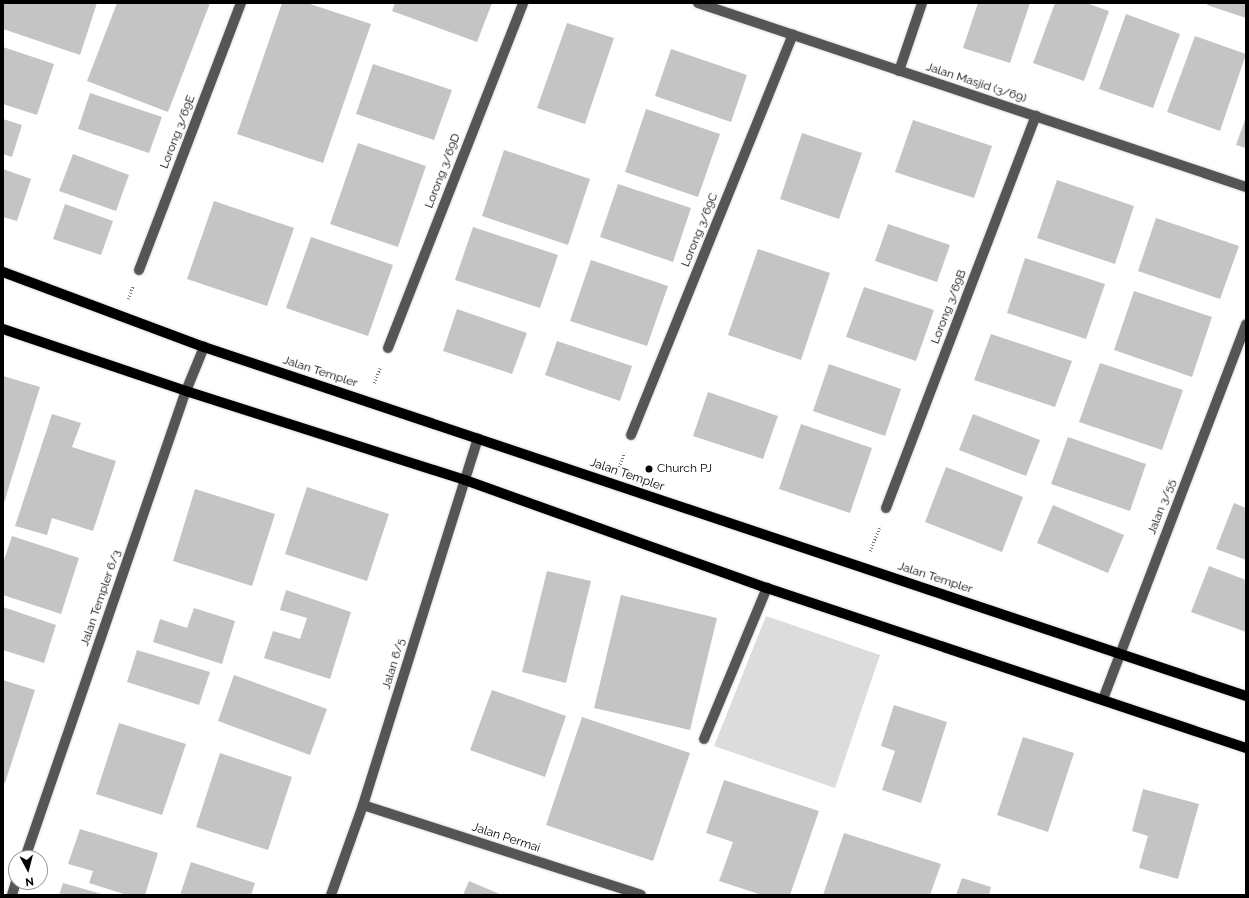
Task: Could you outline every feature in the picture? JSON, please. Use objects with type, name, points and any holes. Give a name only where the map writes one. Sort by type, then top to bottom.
[{"type":"main road","name":"Jalan Templer","points":[[3,272],[204,347],[1246,696]]},
{"type":"main road","points":[[3,328],[186,391],[465,480],[767,588],[1246,748]]},
{"type":"street","name":"Lorong 3/69E","points":[[139,270],[240,3]]},
{"type":"street","name":"Lorong 3/69D","points":[[388,348],[522,3]]},
{"type":"street","name":"Jalan Masjid (3/69)","points":[[698,3],[1246,187]]},
{"type":"street","points":[[899,71],[922,3]]},
{"type":"street","name":"Lorong 3/69C","points":[[631,435],[793,35]]},
{"type":"street","name":"Lorong 3/69B","points":[[886,508],[1036,116]]},
{"type":"street","name":"Jalan 3/55","points":[[1102,699],[1246,324]]},
{"type":"street","name":"Jalan Templer 6/3","points":[[27,850],[186,391],[204,347]]},
{"type":"street","name":"Jalan 6/5","points":[[331,895],[363,805],[478,439]]},
{"type":"street","points":[[704,739],[767,588]]},
{"type":"street","name":"Jalan Permai","points":[[363,805],[641,895]]},
{"type":"path","points":[[122,316],[139,270]]},
{"type":"path","points":[[367,401],[388,348]]},
{"type":"path","points":[[612,484],[631,435]]},
{"type":"path","points":[[863,568],[886,508]]},
{"type":"shaded area","points":[[766,616],[880,655],[835,788],[714,746]]},
{"type":"building","points":[[3,3],[97,3],[80,55],[3,29]]},
{"type":"building","points":[[117,3],[210,3],[168,112],[87,81]]},
{"type":"building","points":[[282,3],[307,3],[371,24],[323,163],[237,134]]},
{"type":"building","points":[[395,3],[492,3],[477,42],[392,11]]},
{"type":"building","points":[[978,3],[1030,3],[1010,63],[963,48]]},
{"type":"building","points":[[1055,3],[1086,3],[1109,11],[1084,81],[1033,63]]},
{"type":"building","points":[[1208,3],[1246,3],[1246,18],[1207,5]]},
{"type":"building","points":[[1126,14],[1180,34],[1153,108],[1099,89]]},
{"type":"building","points":[[567,23],[614,38],[585,124],[537,108]]},
{"type":"building","points":[[1195,36],[1246,54],[1220,131],[1167,112]]},
{"type":"building","points":[[3,47],[54,64],[37,115],[3,104]]},
{"type":"building","points":[[671,49],[747,75],[731,122],[655,96]]},
{"type":"building","points":[[373,64],[452,90],[434,140],[356,114]]},
{"type":"building","points":[[90,93],[162,117],[149,153],[78,129]]},
{"type":"building","points":[[646,109],[720,134],[698,197],[625,172]]},
{"type":"building","points":[[1246,117],[1246,148],[1236,145]]},
{"type":"building","points":[[3,119],[22,125],[12,157],[3,154]]},
{"type":"building","points":[[913,120],[992,146],[974,198],[895,172]]},
{"type":"building","points":[[802,133],[862,153],[839,219],[780,199]]},
{"type":"building","points":[[358,143],[426,166],[398,247],[330,224]]},
{"type":"building","points":[[504,150],[590,179],[568,245],[482,216]]},
{"type":"building","points":[[73,154],[129,175],[116,211],[59,191]]},
{"type":"building","points":[[3,169],[31,179],[17,221],[3,217]]},
{"type":"building","points":[[1057,180],[1134,206],[1115,264],[1037,238]]},
{"type":"building","points":[[618,184],[691,208],[673,262],[600,237]]},
{"type":"building","points":[[214,201],[294,228],[267,306],[187,279]]},
{"type":"building","points":[[65,204],[113,221],[101,255],[53,239]]},
{"type":"building","points":[[1156,218],[1239,246],[1220,299],[1138,271]]},
{"type":"building","points":[[888,224],[950,245],[937,282],[875,261]]},
{"type":"building","points":[[473,227],[558,255],[540,308],[455,280]]},
{"type":"building","points":[[311,237],[393,265],[368,336],[286,308]]},
{"type":"building","points":[[758,249],[830,273],[801,360],[728,335]]},
{"type":"building","points":[[1025,258],[1105,284],[1086,339],[1007,313]]},
{"type":"building","points":[[591,260],[668,286],[647,346],[570,321]]},
{"type":"building","points":[[864,287],[934,310],[916,361],[846,337]]},
{"type":"building","points":[[1134,291],[1212,317],[1192,377],[1114,350]]},
{"type":"building","points":[[457,309],[527,333],[512,374],[443,351]]},
{"type":"building","points":[[991,334],[1072,361],[1055,407],[974,380]]},
{"type":"building","points":[[557,341],[632,366],[620,401],[545,375]]},
{"type":"building","points":[[1100,363],[1183,390],[1162,450],[1079,422]]},
{"type":"building","points":[[829,364],[901,389],[885,436],[813,411]]},
{"type":"building","points":[[3,376],[40,387],[3,506]]},
{"type":"building","points":[[708,392],[778,416],[763,459],[693,436]]},
{"type":"building","points":[[52,414],[81,423],[72,447],[116,461],[93,531],[52,518],[47,535],[15,526]]},
{"type":"building","points":[[973,414],[1040,440],[1026,476],[959,450]]},
{"type":"building","points":[[801,424],[872,448],[850,513],[779,489]]},
{"type":"building","points":[[1068,437],[1146,464],[1130,511],[1051,484]]},
{"type":"building","points":[[946,467],[1023,497],[1002,552],[925,522]]},
{"type":"building","points":[[307,487],[389,514],[367,581],[285,554]]},
{"type":"building","points":[[195,489],[275,514],[252,586],[173,561]]},
{"type":"building","points":[[1234,503],[1246,508],[1246,560],[1216,549]]},
{"type":"building","points":[[1053,505],[1124,535],[1108,573],[1037,543]]},
{"type":"building","points":[[12,536],[79,558],[61,614],[3,595],[3,563]]},
{"type":"building","points":[[1209,566],[1246,580],[1246,632],[1191,612]]},
{"type":"building","points":[[547,571],[591,581],[566,683],[522,672]]},
{"type":"building","points":[[286,590],[351,612],[330,679],[264,658],[273,631],[300,639],[307,618],[280,610]]},
{"type":"building","points":[[621,595],[717,618],[690,730],[594,708]]},
{"type":"building","points":[[3,607],[56,625],[44,663],[3,650]]},
{"type":"building","points":[[194,608],[235,621],[222,664],[153,642],[160,619],[187,628]]},
{"type":"building","points":[[137,650],[210,672],[199,705],[127,682]]},
{"type":"building","points":[[234,675],[327,709],[310,755],[218,721]]},
{"type":"building","points":[[3,680],[35,690],[5,783],[3,783]]},
{"type":"building","points":[[492,690],[566,716],[545,777],[470,750]]},
{"type":"building","points":[[894,705],[947,722],[921,803],[882,790],[895,751],[881,746]]},
{"type":"building","points":[[582,717],[690,753],[653,861],[546,825]]},
{"type":"building","points":[[119,723],[186,744],[162,815],[96,794]]},
{"type":"building","points":[[1023,737],[1074,753],[1048,832],[997,815]]},
{"type":"building","points":[[220,753],[292,777],[268,850],[196,827]]},
{"type":"building","points":[[724,780],[819,811],[790,895],[762,895],[719,881],[733,842],[706,833]]},
{"type":"building","points":[[1143,789],[1199,804],[1178,879],[1139,868],[1148,836],[1132,831]]},
{"type":"building","points":[[80,829],[158,853],[145,895],[127,895],[89,883],[93,871],[68,864]]},
{"type":"building","points":[[844,833],[941,864],[930,895],[823,895]]},
{"type":"building","points":[[191,862],[255,883],[251,895],[180,895]]},
{"type":"building","points":[[962,878],[991,887],[989,895],[956,895]]},
{"type":"building","points":[[469,881],[502,895],[463,895]]},
{"type":"building","points":[[63,883],[105,895],[59,895]]},
{"type":"place","name":"Church PJ","points":[[649,469]]}]
